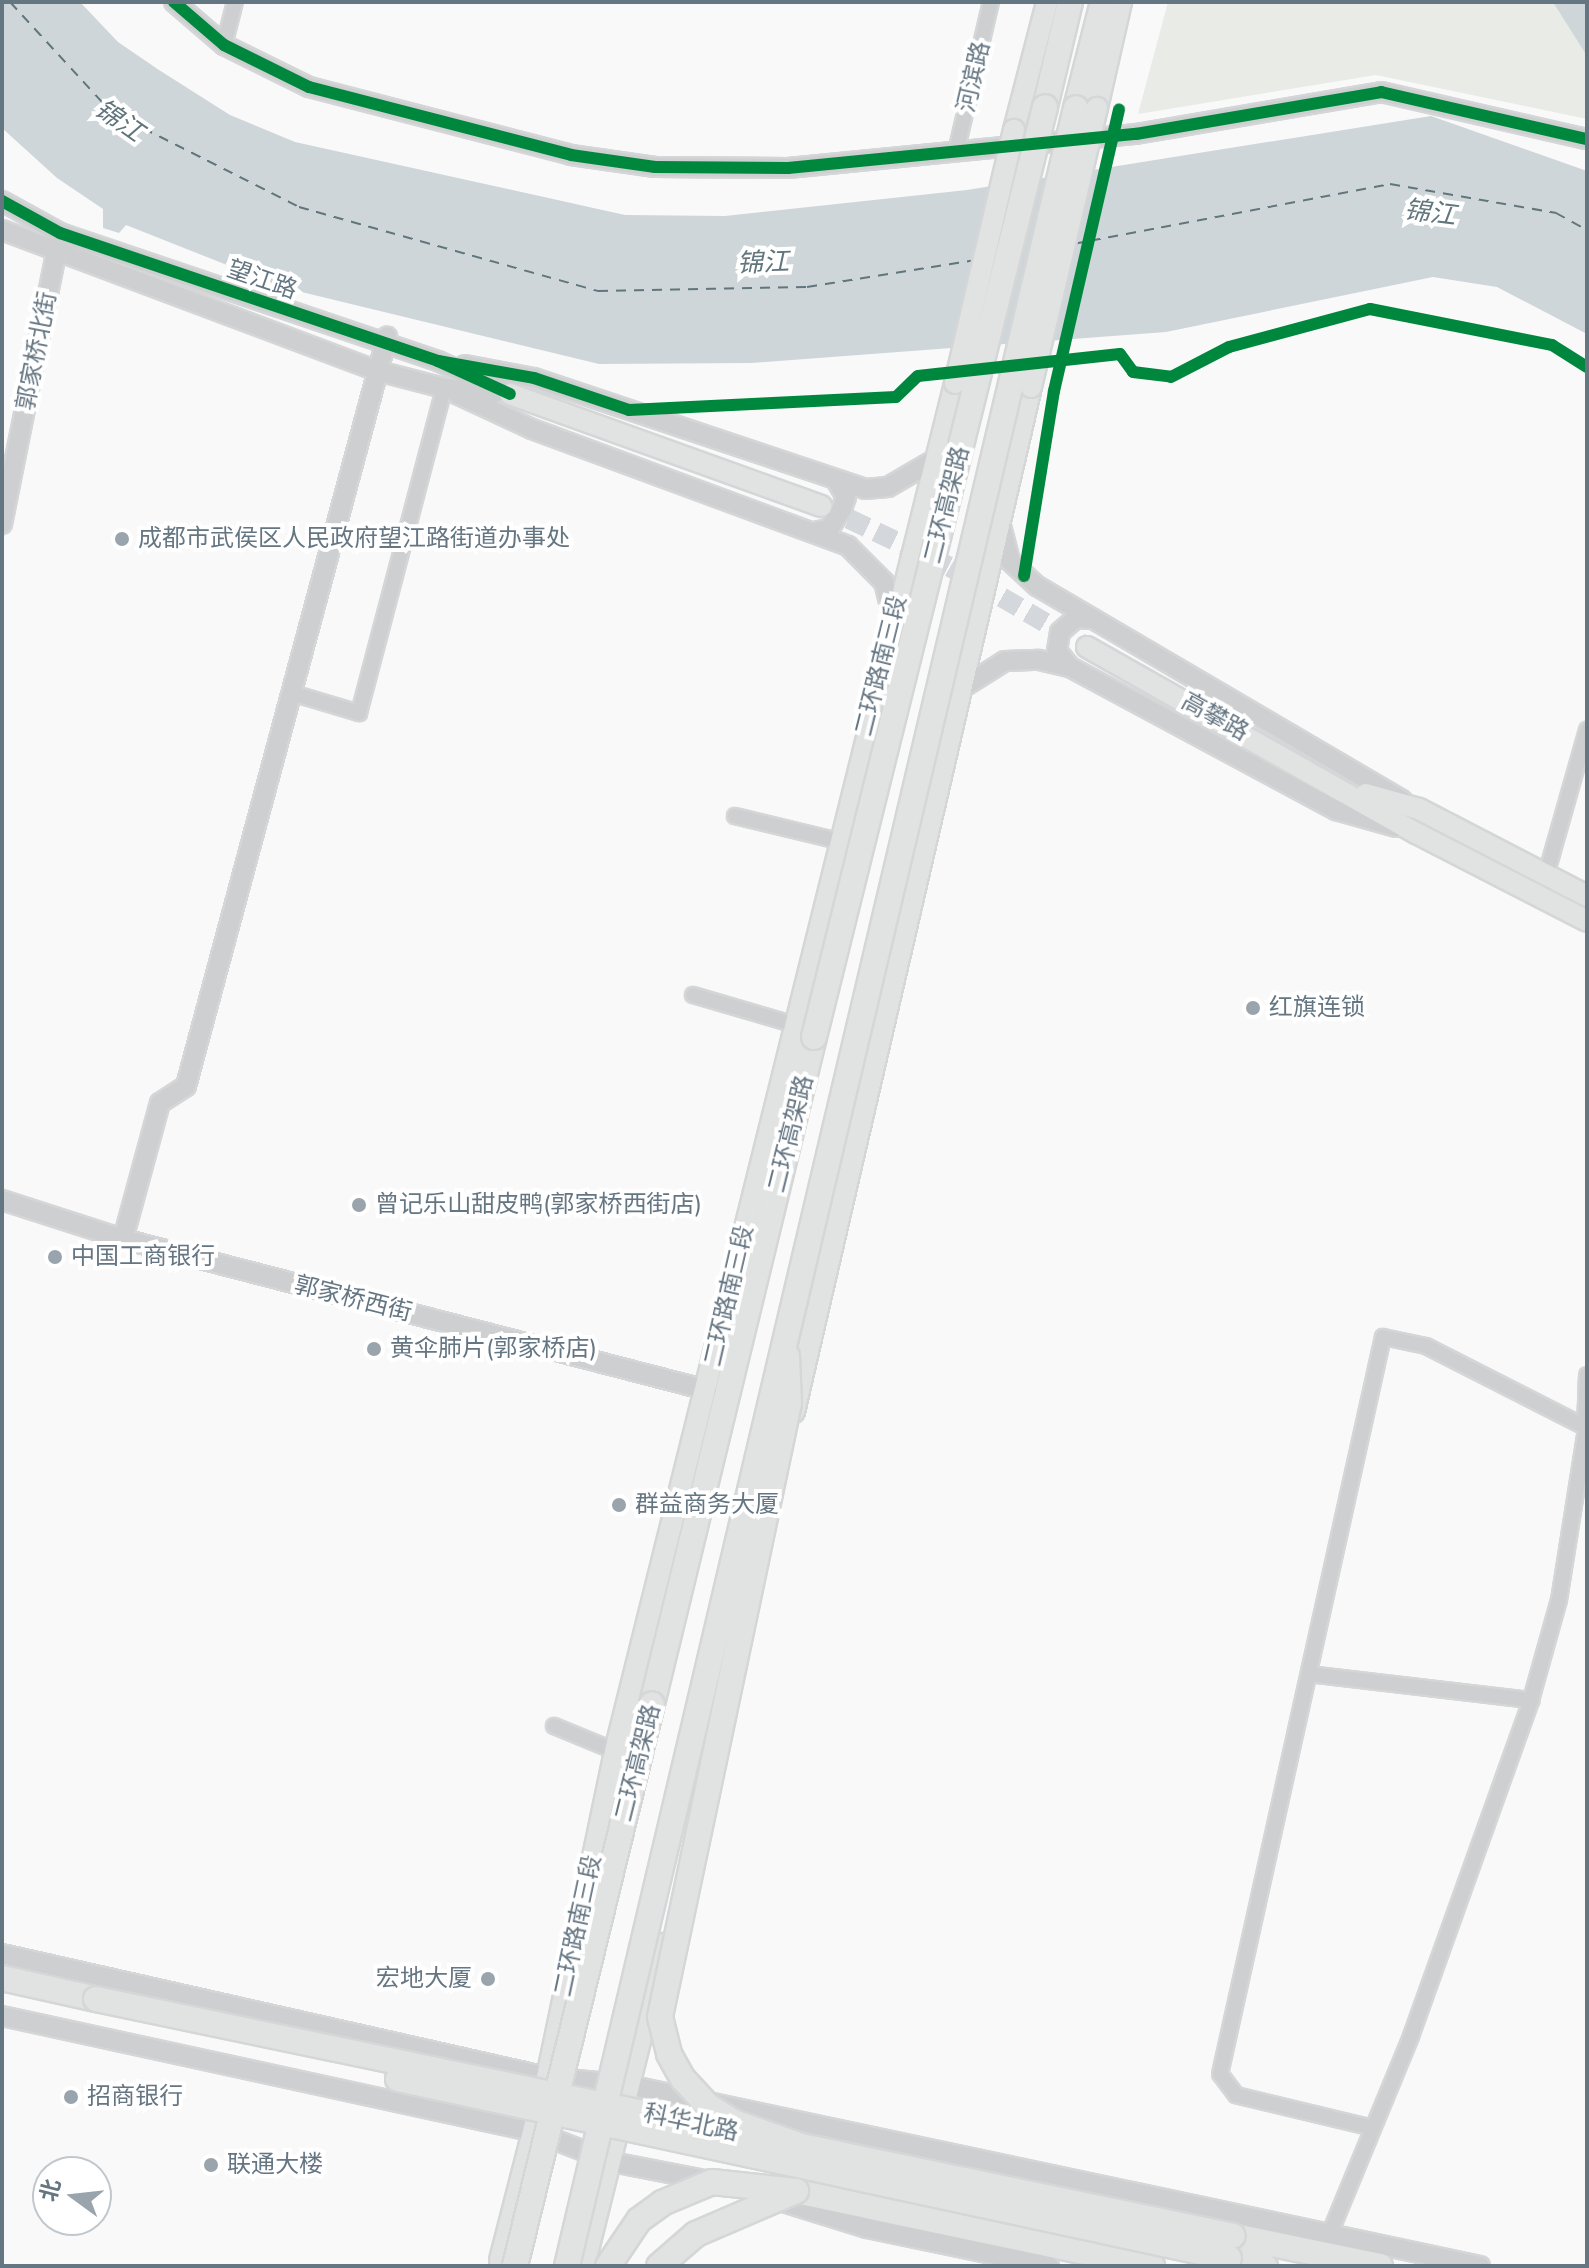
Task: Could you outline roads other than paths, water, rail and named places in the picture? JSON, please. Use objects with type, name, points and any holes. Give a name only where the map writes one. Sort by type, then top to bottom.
[{"type":"main road","name":"二环路南三段","points":[[500,2266],[535,2132],[615,1751],[707,1390],[792,1024],[931,462],[955,383],[1047,2]]},
{"type":"main road","name":"二环高架路","points":[[515,2266],[1070,2]]},
{"type":"main road","name":"二环高架路","points":[[567,2266],[786,1325],[1103,2]]},
{"type":"main road","points":[[584,2266],[728,1699],[959,690],[1121,2]]},
{"type":"main road","name":"望江路","points":[[510,394],[821,506]]},
{"type":"main road","name":"高攀路","points":[[1087,647],[1343,788],[1416,833],[1587,921]]},
{"type":"main road","name":"高攀路","points":[[1343,788],[1419,809],[1587,896]]},
{"type":"main road","points":[[786,1325],[789,1403],[660,2017],[676,2067],[708,2106],[734,2122],[799,2145]]},
{"type":"main road","points":[[500,2266],[566,1999],[652,1704]]},
{"type":"main road","name":"科华北路","points":[[2,1978],[95,2006]]},
{"type":"main road","name":"科华北路","points":[[2,1993],[95,2006],[799,2145],[1231,2247],[1380,2266]]},
{"type":"main road","points":[[95,2006],[1231,2247]]},
{"type":"main road","points":[[608,2266],[639,2220],[662,2203],[712,2182],[796,2191],[1152,2266]]},
{"type":"main road","points":[[659,2266],[696,2234],[796,2191]]},
{"type":"main road","name":"科华北路","points":[[1231,2247],[1265,2266]]},
{"type":"street","points":[[174,2],[224,45],[309,87],[571,155],[641,165],[788,168],[956,152],[1136,134],[1381,92],[1587,139]]},
{"type":"street","points":[[224,45],[235,2]]},
{"type":"street","name":"河滨路","points":[[956,152],[991,2]]},
{"type":"street","name":"望江路","points":[[2,201],[62,230],[438,361],[510,394]]},
{"type":"street","name":"望江路","points":[[2,230],[57,254],[378,371],[444,388],[510,394]]},
{"type":"street","name":"郭家桥北街","points":[[2,524],[62,230]]},
{"type":"street","points":[[123,1239],[160,1103],[186,1086],[386,342]]},
{"type":"street","points":[[438,361],[534,378],[865,489],[888,487],[931,462]]},
{"type":"street","points":[[292,693],[359,713],[444,388],[532,429],[818,531],[870,564],[884,582],[893,619]]},
{"type":"street","points":[[818,531],[829,529],[842,509],[846,497],[836,480]]},
{"type":"street","points":[[1000,522],[1010,561],[1024,576],[1419,809]]},
{"type":"street","points":[[1070,667],[1057,651],[1060,632],[1076,618],[1093,619]]},
{"type":"street","points":[[959,690],[1005,661],[1039,660],[1070,667],[1336,810],[1416,833]]},
{"type":"street","points":[[1546,875],[1587,730]]},
{"type":"street","points":[[735,816],[838,841]]},
{"type":"street","points":[[693,995],[792,1024]]},
{"type":"street","name":"郭家桥西街","points":[[2,1200],[123,1239],[707,1390]]},
{"type":"street","points":[[1373,2128],[1236,2095],[1220,2074],[1383,1337],[1426,1346],[1586,1425]]},
{"type":"street","points":[[1330,2233],[1373,2128],[1531,1700],[1559,1600],[1586,1425],[1587,1375]]},
{"type":"street","points":[[1309,1674],[1531,1700]]},
{"type":"street","points":[[554,1726],[615,1751]]},
{"type":"street","points":[[2,1954],[547,2077],[628,2085],[1480,2266]]},
{"type":"street","points":[[2,2016],[535,2132],[612,2162],[706,2179],[867,2228],[1049,2266]]},
{"type":"water","name":"锦江","points":[[2,2],[80,2],[118,42],[159,70],[230,115],[295,142],[625,215],[725,216],[967,190],[1431,116],[1587,171],[1587,334],[1497,287],[1433,277],[1166,332],[752,363],[599,364],[285,288],[126,225],[119,233],[103,228],[103,209],[57,178],[2,128]]},
{"type":"water","points":[[1553,2],[1587,2],[1587,56]]},
{"type":"tunnel","points":[[822,506],[950,567],[1087,647]]},
{"type":"place","name":"成都市武侯区人民政府望江路街道办事处","points":[[122,539]]},
{"type":"place","name":"红旗连锁","points":[[1253,1008]]},
{"type":"place","name":"曾记乐山甜皮鸭(郭家桥西街店)","points":[[359,1205]]},
{"type":"place","name":"中国工商银行","points":[[55,1257]]},
{"type":"place","name":"黄伞肺片(郭家桥店)","points":[[374,1349]]},
{"type":"place","name":"群益商务大厦","points":[[619,1505]]},
{"type":"place","name":"宏地大厦","points":[[488,1979]]},
{"type":"place","name":"招商银行","points":[[71,2097]]},
{"type":"place","name":"联通大楼","points":[[211,2165]]}]
